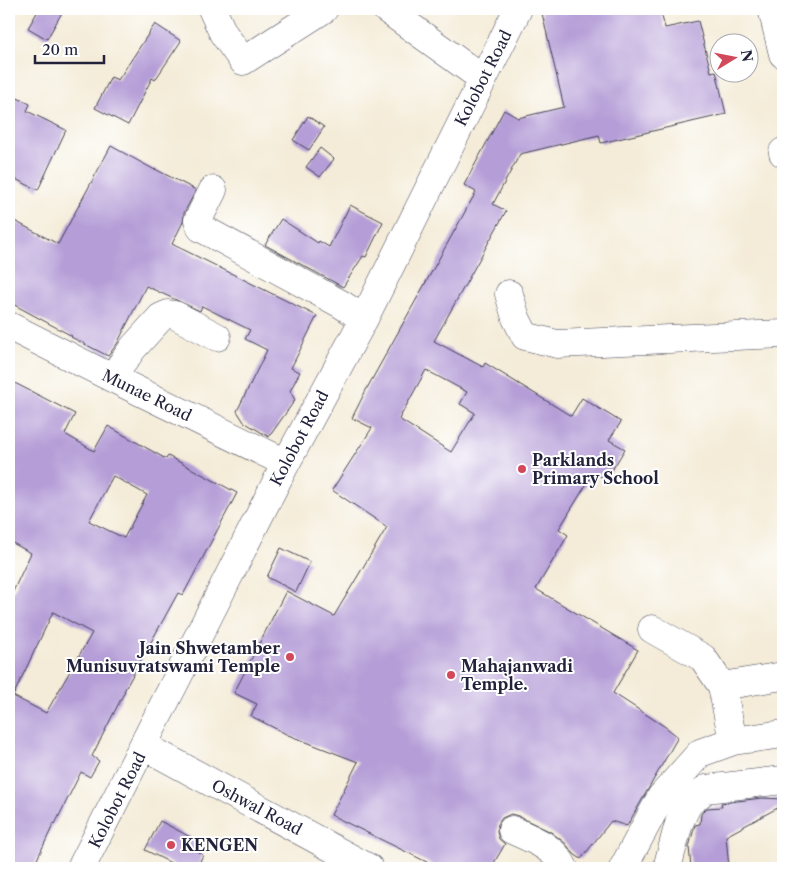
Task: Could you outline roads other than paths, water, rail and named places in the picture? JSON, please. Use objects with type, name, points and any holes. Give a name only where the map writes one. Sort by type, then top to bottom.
[{"type":"street","points":[[212,9],[223,33],[243,61],[324,9]]},
{"type":"street","points":[[386,9],[483,79]]},
{"type":"street","name":"Kolobot Road","points":[[81,868],[286,463],[364,319],[518,9]]},
{"type":"street","points":[[213,190],[198,220],[201,228],[341,304],[364,319]]},
{"type":"street","points":[[509,294],[516,318],[525,336],[557,344],[783,334]]},
{"type":"street","points":[[112,378],[133,348],[161,317],[168,314],[175,314],[217,337]]},
{"type":"street","name":"Munae Road","points":[[9,326],[286,463]]},
{"type":"street","points":[[652,629],[703,658],[722,686],[733,741]]},
{"type":"street","points":[[722,686],[783,676]]},
{"type":"street","points":[[623,868],[661,797],[700,753],[733,741],[783,734]]},
{"type":"street","name":"Oshwal Road","points":[[144,746],[361,866]]},
{"type":"street","points":[[667,868],[679,824],[688,804],[706,788],[783,780]]},
{"type":"street","points":[[512,830],[549,849],[564,868]]},
{"type":"place","name":"Parklands Primary School","points":[[522,469]]},
{"type":"place","name":"Jain Shwetamber Munisuvratswami Temple","points":[[290,657]]},
{"type":"place","name":"Mahajanwadi Temple.","points":[[451,675]]},
{"type":"place","name":"KENGEN","points":[[171,845]]}]
